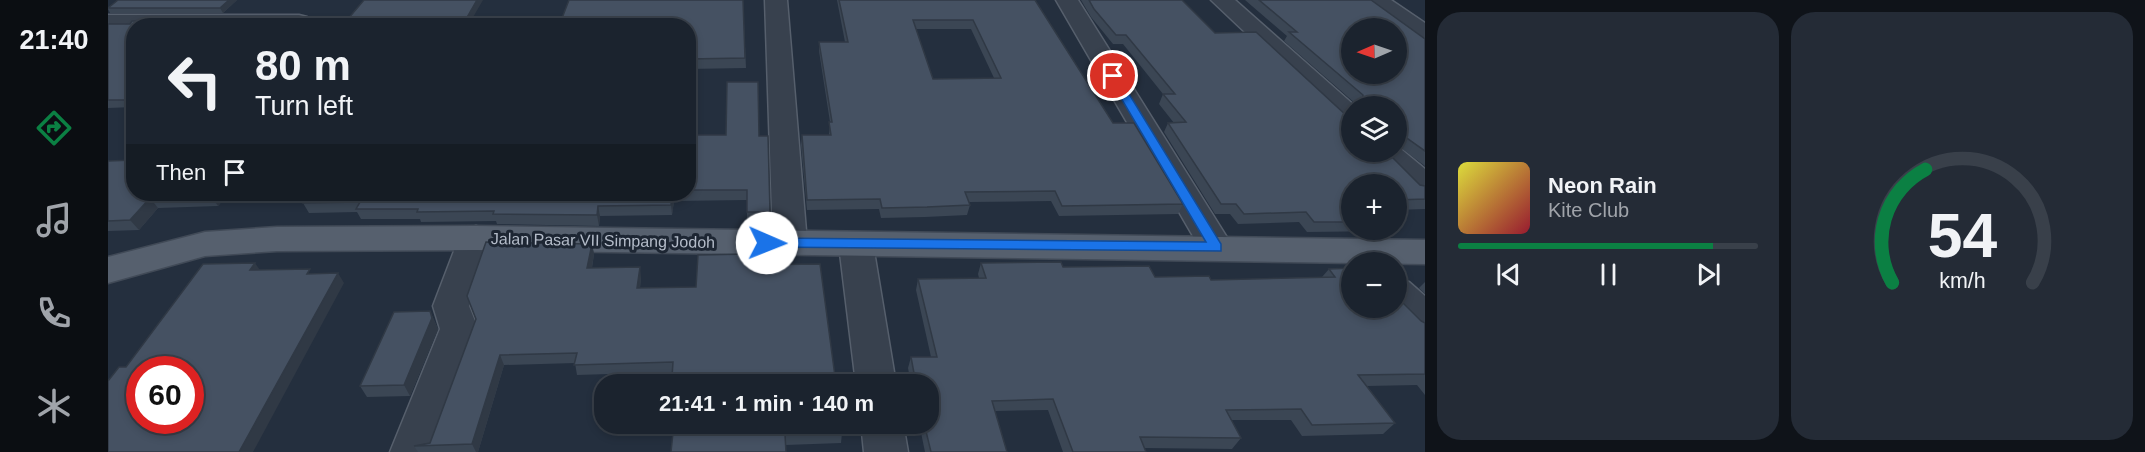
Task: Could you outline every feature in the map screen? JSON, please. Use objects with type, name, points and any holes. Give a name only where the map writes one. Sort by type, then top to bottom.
[{"type":"main road","name":"Jalan Pasar VII Simpang Jodoh","points":[[108,270],[184,249],[226,242],[476,238],[856,245],[1216,247],[1341,255]]},
{"type":"main road","name":"Jalan Pasar VII Simpang Jodoh","points":[[1407,254],[1425,252]]},
{"type":"street","points":[[170,18],[193,0]]},
{"type":"street","points":[[776,0],[790,243]]},
{"type":"street","points":[[1067,0],[1216,247]]},
{"type":"street","points":[[1222,0],[1341,108]]},
{"type":"street","points":[[1377,0],[1425,34]]},
{"type":"street","points":[[108,22],[126,22]]},
{"type":"street","points":[[1399,162],[1425,186]]},
{"type":"street","points":[[412,452],[459,329],[451,306],[476,238]]},
{"type":"street","points":[[856,245],[875,374]]},
{"type":"street","points":[[1407,301],[1425,321]]},
{"type":"street","points":[[884,434],[886,452]]},
{"type":"building","points":[[118,0],[229,0],[220,8],[108,8]]},
{"type":"building","points":[[364,0],[477,0],[467,18],[349,18]]},
{"type":"building","points":[[569,0],[743,0],[745,58],[696,59],[696,18],[562,18]]},
{"type":"building","points":[[839,0],[1035,0],[1113,123],[1134,123],[1183,204],[1062,206],[1055,191],[965,192],[970,205],[927,207],[882,208],[880,199],[807,200],[802,135],[831,135],[829,122],[832,122],[819,42],[848,42]],"holes":[[[913,20],[973,20],[1001,78],[933,79]]]},
{"type":"building","points":[[1089,0],[1182,0],[1215,33],[1256,32],[1341,110],[1341,162],[1397,162],[1420,185],[1425,186],[1425,199],[1407,200],[1407,174],[1341,174],[1341,222],[1314,222],[1306,212],[1244,214],[1236,204],[1221,204],[1168,123],[1186,122],[1163,94],[1175,94],[1126,35],[1116,35]]},
{"type":"building","points":[[1259,0],[1371,0],[1396,18],[1341,18],[1341,76],[1289,32],[1297,32]]},
{"type":"building","points":[[108,24],[126,24],[126,100],[108,100]]},
{"type":"building","points":[[1407,26],[1425,39],[1425,151],[1407,138],[1407,96],[1363,95],[1350,84],[1407,84]]},
{"type":"building","points":[[727,82],[758,82],[759,136],[768,136],[770,212],[747,212],[747,190],[696,190],[696,135],[726,135]]},
{"type":"building","points":[[126,160],[126,201],[147,201],[130,220],[108,221],[108,161]]},
{"type":"building","points":[[304,201],[671,201],[671,205],[598,206],[597,215],[493,214],[494,211],[417,212],[418,209],[356,209],[360,202],[303,203]]},
{"type":"building","points":[[486,242],[592,244],[587,268],[640,267],[637,288],[696,287],[698,255],[749,254],[749,265],[820,264],[835,374],[672,374],[673,362],[574,365],[577,353],[500,355],[472,444],[414,446],[430,443],[476,319],[467,296]]},
{"type":"building","points":[[1061,262],[1063,267],[1149,266],[1155,277],[1209,276],[1211,280],[1335,277],[1329,269],[1341,268],[1341,318],[1407,318],[1407,307],[1425,323],[1425,374],[1358,375],[1395,423],[1312,425],[1301,409],[1226,410],[1241,438],[1140,437],[1146,452],[1073,452],[1053,399],[992,401],[1007,452],[931,452],[927,434],[939,434],[939,374],[914,374],[911,357],[937,357],[918,279],[986,278],[981,263]]},
{"type":"building","points":[[255,263],[250,270],[310,269],[307,274],[338,273],[239,452],[108,452],[108,381],[119,367],[126,367],[126,434],[204,434],[204,356],[134,356],[203,264]]},
{"type":"building","points":[[430,311],[432,318],[404,385],[360,386],[394,312]]},
{"type":"building","points":[[673,434],[814,434],[785,435],[786,452],[671,452]]},
{"type":"route","points":[[767,243],[1216,247],[1113,76]]}]
